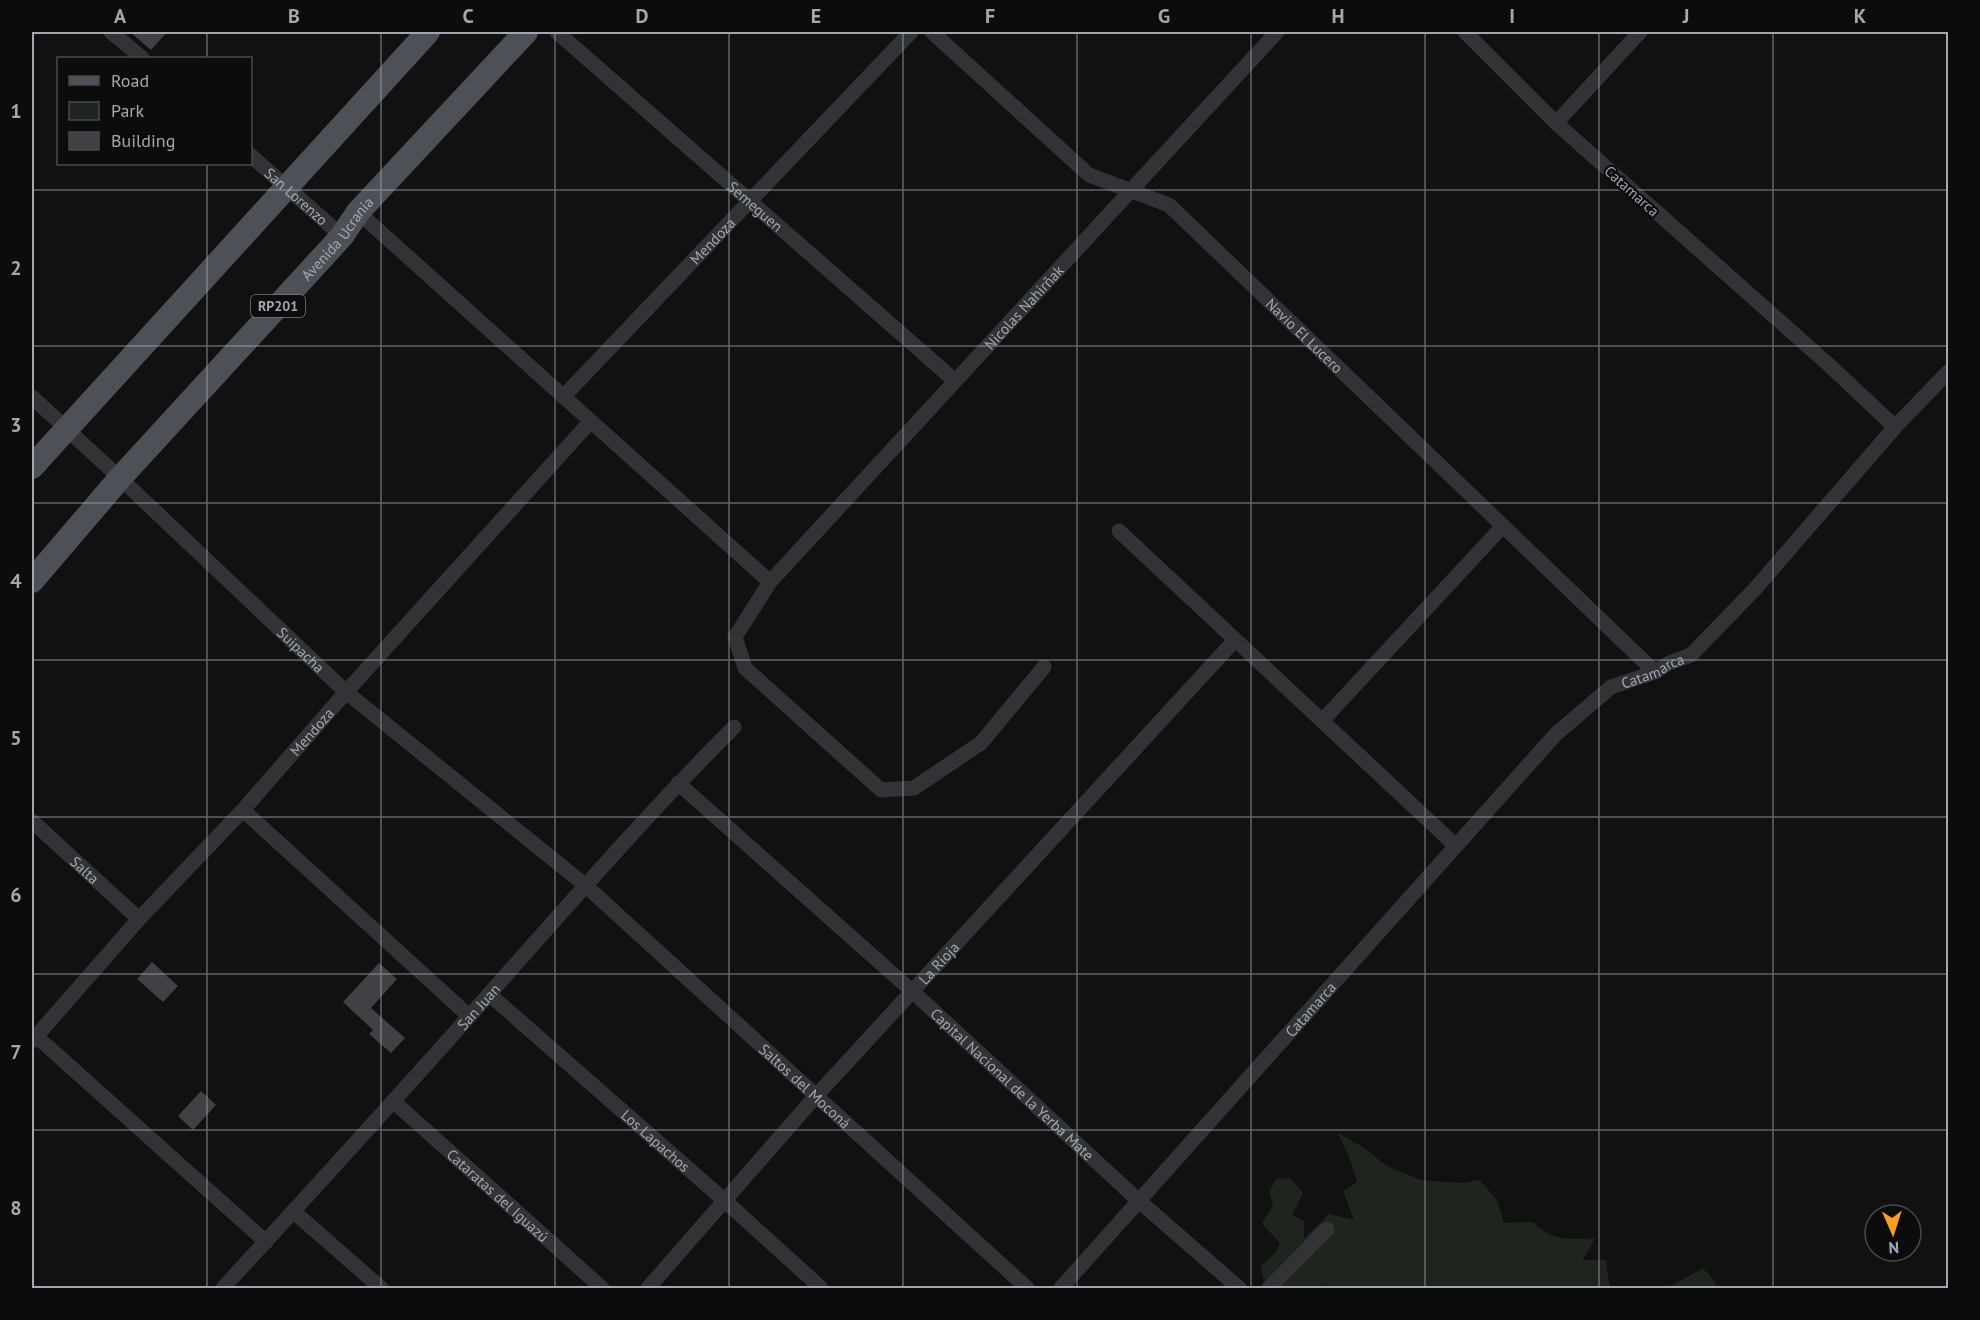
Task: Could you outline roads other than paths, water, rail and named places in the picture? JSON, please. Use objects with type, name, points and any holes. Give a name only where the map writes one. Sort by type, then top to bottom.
[{"type":"main road","points":[[32,467],[428,32]]},
{"type":"main road","name":"Avenida Ucrania","points":[[32,581],[120,478],[342,236],[358,212],[526,32]]},
{"type":"street","points":[[111,32],[141,57]]},
{"type":"street","name":"Semeguen","points":[[557,32],[954,380]]},
{"type":"street","name":"Mendoza","points":[[563,397],[749,199],[911,32]]},
{"type":"street","name":"Navio El Lucero","points":[[932,32],[1089,176],[1169,205],[1655,672]]},
{"type":"street","name":"Nicolas Nahirñak","points":[[1044,667],[981,743],[914,788],[881,790],[745,668],[735,637],[770,582],[1277,32]]},
{"type":"street","name":"Catamarca","points":[[1061,1288],[1556,734],[1611,687],[1655,672],[1669,663],[1691,655],[1755,589],[1895,427],[1828,364],[1556,123],[1465,32]]},
{"type":"street","points":[[1556,123],[1640,32]]},
{"type":"street","name":"San Lorenzo","points":[[252,157],[342,236]]},
{"type":"street","points":[[358,212],[770,582]]},
{"type":"street","points":[[1895,427],[1948,372]]},
{"type":"street","name":"Suipacha","points":[[32,397],[346,692],[585,885]]},
{"type":"street","name":"Mendoza","points":[[34,1038],[139,919],[243,810],[346,692],[590,422]]},
{"type":"street","points":[[1322,721],[1503,526]]},
{"type":"street","points":[[1119,531],[1456,846]]},
{"type":"street","name":"La Rioja","points":[[648,1288],[816,1096],[1235,640]]},
{"type":"street","name":"San Juan","points":[[224,1288],[585,885],[678,783],[734,727]]},
{"type":"street","name":"Capital Nacional de la Yerba Mate","points":[[678,783],[912,992],[1139,1201],[1239,1288]]},
{"type":"street","points":[[243,810],[469,1016]]},
{"type":"street","name":"Salta","points":[[32,821],[139,919]]},
{"type":"street","name":"Saltos del Moconá","points":[[585,885],[1027,1288]]},
{"type":"street","name":"Los Lapachos","points":[[489,994],[821,1288]]},
{"type":"street","points":[[34,1038],[266,1242]]},
{"type":"street","name":"Cataratas del Iguazú","points":[[393,1101],[602,1288]]},
{"type":"street","points":[[293,1211],[381,1288]]},
{"type":"street","points":[[1269,1288],[1327,1229]]}]
